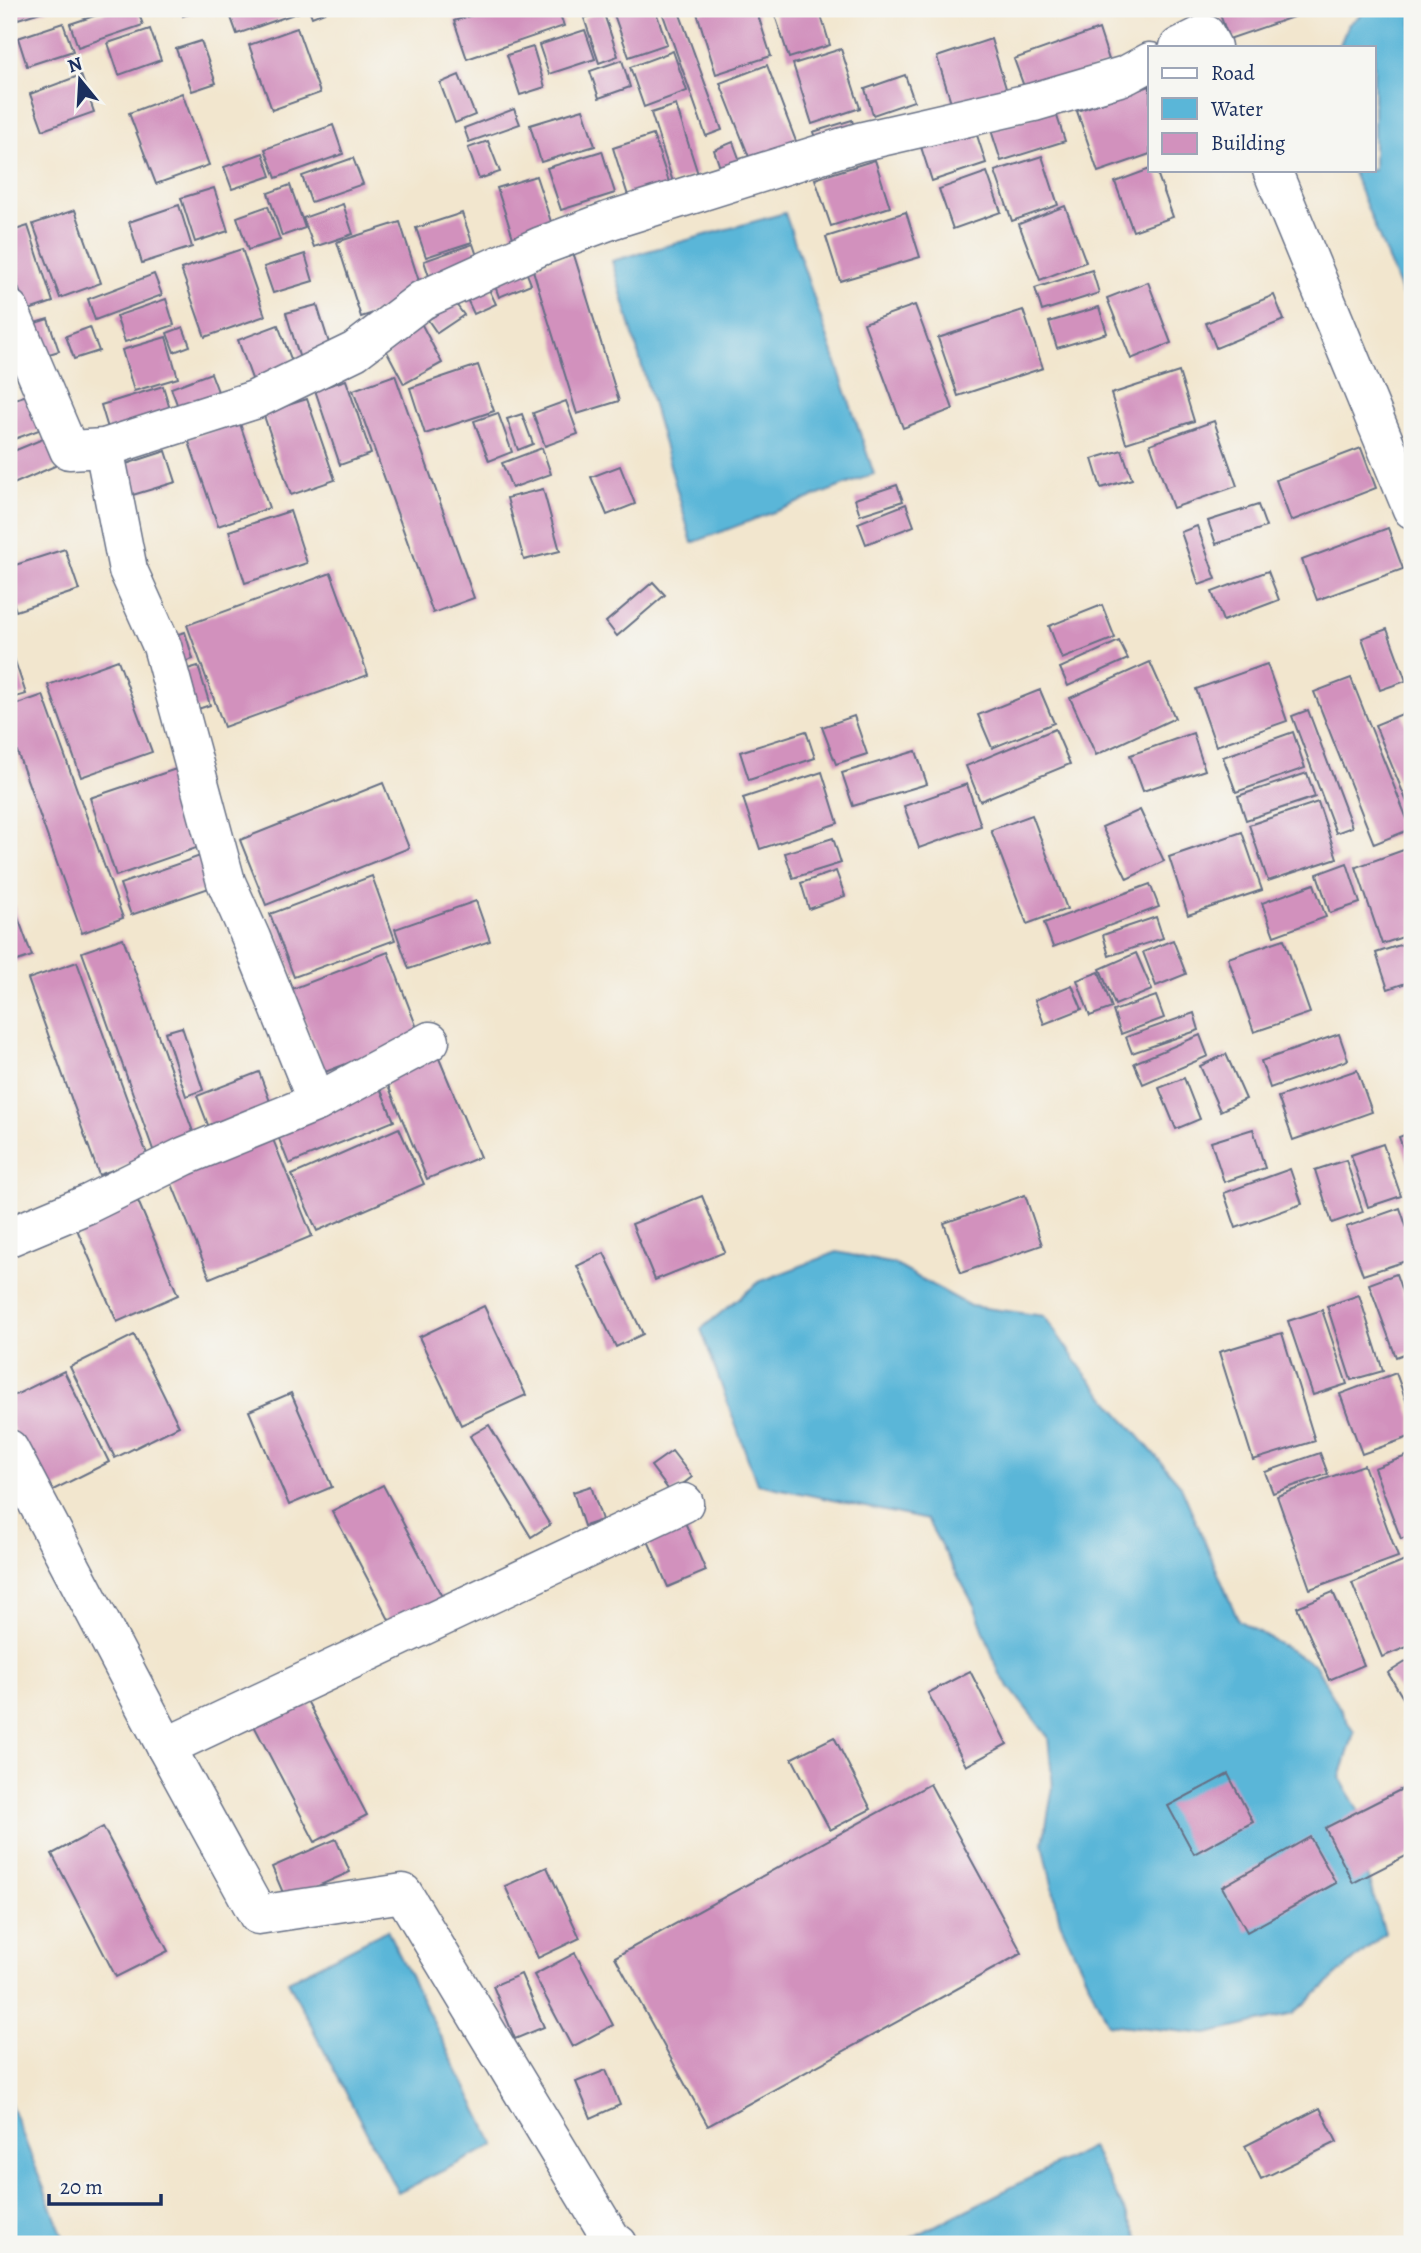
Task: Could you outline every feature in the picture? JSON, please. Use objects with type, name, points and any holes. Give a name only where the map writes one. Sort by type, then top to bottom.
[{"type":"street","points":[[1181,46],[1205,34],[1211,46]]},
{"type":"street","points":[[9,309],[69,450],[104,448],[254,400],[355,351],[422,300],[541,246],[599,224],[859,142],[1034,102],[1126,75],[1148,63]]},
{"type":"street","points":[[1273,172],[1412,509]]},
{"type":"street","points":[[104,448],[128,570],[162,646],[226,882],[317,1102]]},
{"type":"street","points":[[9,1237],[88,1204],[186,1156],[317,1102],[430,1041]]},
{"type":"street","points":[[9,1449],[258,1915],[402,1893],[612,2240],[618,2244]]},
{"type":"street","points":[[166,1747],[684,1503]]},
{"type":"water","points":[[1368,9],[1412,9],[1412,319],[1353,172],[1376,172],[1376,46],[1339,46],[1348,25]]},
{"type":"water","points":[[785,213],[874,474],[692,543],[612,261]]},
{"type":"water","points":[[837,1252],[894,1264],[970,1306],[1044,1316],[1086,1375],[1180,1484],[1238,1620],[1315,1665],[1354,1733],[1340,1778],[1369,1830],[1366,1872],[1385,1933],[1293,2014],[1207,2034],[1108,2024],[1060,1922],[1043,1843],[1053,1787],[1048,1737],[1000,1675],[974,1605],[927,1520],[757,1484],[701,1329],[759,1282]]},
{"type":"water","points":[[387,1930],[495,2145],[398,2193],[288,1981]]},
{"type":"water","points":[[9,2100],[66,2244],[9,2244]]},
{"type":"water","points":[[1091,2147],[1142,2244],[899,2244]]},
{"type":"building","points":[[15,9],[50,9],[18,19]]},
{"type":"building","points":[[115,9],[137,9],[143,25],[78,47],[70,24]]},
{"type":"building","points":[[181,9],[203,9],[183,16]]},
{"type":"building","points":[[228,9],[308,9],[237,34]]},
{"type":"building","points":[[309,9],[332,9],[312,17]]},
{"type":"building","points":[[490,9],[558,9],[564,26],[467,59],[454,21]]},
{"type":"building","points":[[612,9],[655,9],[667,44],[629,57]]},
{"type":"building","points":[[661,9],[678,9],[722,130],[706,136]]},
{"type":"building","points":[[709,9],[756,9],[771,56],[716,74],[697,13]]},
{"type":"building","points":[[773,9],[819,9],[830,45],[789,58]]},
{"type":"building","points":[[1218,9],[1293,9],[1296,16],[1229,39]]},
{"type":"building","points":[[603,11],[618,56],[599,63],[584,18]]},
{"type":"building","points":[[63,23],[73,51],[27,66],[18,38]]},
{"type":"building","points":[[297,28],[320,93],[272,110],[249,45]]},
{"type":"building","points":[[150,29],[161,60],[119,75],[108,43]]},
{"type":"building","points":[[1099,29],[1110,63],[1026,92],[1014,59]]},
{"type":"building","points":[[585,30],[595,59],[549,74],[539,45]]},
{"type":"building","points":[[991,39],[1009,98],[955,115],[937,57]]},
{"type":"building","points":[[201,41],[216,83],[192,91],[176,49]]},
{"type":"building","points":[[533,47],[545,87],[520,95],[507,55]]},
{"type":"building","points":[[841,49],[860,108],[812,124],[793,64]]},
{"type":"building","points":[[673,51],[687,91],[644,107],[630,67]]},
{"type":"building","points":[[622,60],[630,87],[599,98],[590,71]]},
{"type":"building","points":[[767,65],[797,144],[751,162],[720,83]]},
{"type":"building","points":[[81,75],[94,112],[43,130],[30,94]]},
{"type":"building","points":[[459,75],[475,115],[455,123],[440,83]]},
{"type":"building","points":[[905,75],[914,101],[873,115],[865,89]]},
{"type":"building","points":[[1148,87],[1148,155],[1098,172],[1077,111]]},
{"type":"building","points":[[182,93],[209,165],[156,184],[129,113]]},
{"type":"building","points":[[676,105],[698,174],[673,182],[651,113]]},
{"type":"building","points":[[514,109],[520,124],[469,142],[464,128]]},
{"type":"building","points":[[583,109],[595,146],[541,162],[530,125]]},
{"type":"building","points":[[1055,110],[1065,141],[1001,161],[991,130]]},
{"type":"building","points":[[852,120],[858,140],[820,152],[813,132]]},
{"type":"building","points":[[333,125],[343,154],[276,178],[265,149]]},
{"type":"building","points":[[975,129],[986,163],[932,181],[921,147]]},
{"type":"building","points":[[653,135],[671,188],[630,202],[613,148]]},
{"type":"building","points":[[488,141],[500,172],[479,179],[468,148]]},
{"type":"building","points":[[733,142],[743,169],[723,176],[714,150]]},
{"type":"building","points":[[602,151],[615,193],[561,210],[547,168]]},
{"type":"building","points":[[263,153],[271,176],[232,189],[224,167]]},
{"type":"building","points":[[1042,156],[1058,205],[1012,221],[995,171]]},
{"type":"building","points":[[353,158],[363,184],[311,202],[302,176]]},
{"type":"building","points":[[875,160],[890,207],[831,226],[815,179]]},
{"type":"building","points":[[1148,170],[1148,172],[1157,172],[1173,217],[1133,231],[1115,182]]},
{"type":"building","points":[[987,172],[1001,212],[953,229],[939,189]]},
{"type":"building","points":[[536,176],[556,237],[517,250],[497,188]]},
{"type":"building","points":[[290,185],[305,228],[282,236],[268,193]]},
{"type":"building","points":[[214,188],[228,231],[195,242],[181,198]]},
{"type":"building","points":[[343,204],[353,234],[314,247],[303,218]]},
{"type":"building","points":[[179,205],[192,247],[142,263],[129,222]]},
{"type":"building","points":[[268,206],[280,240],[248,250],[237,217]]},
{"type":"building","points":[[1065,206],[1086,262],[1040,280],[1019,224]]},
{"type":"building","points":[[75,210],[101,283],[60,298],[33,224]]},
{"type":"building","points":[[906,212],[920,257],[840,281],[826,237]]},
{"type":"building","points":[[462,213],[472,242],[426,257],[416,228]]},
{"type":"building","points":[[400,222],[424,297],[361,317],[337,242]]},
{"type":"building","points":[[28,226],[53,302],[26,311],[9,259],[9,232]]},
{"type":"building","points":[[473,244],[482,271],[433,288],[424,261]]},
{"type":"building","points":[[242,249],[265,316],[205,337],[181,269]]},
{"type":"building","points":[[305,254],[313,281],[273,293],[264,267]]},
{"type":"building","points":[[574,255],[619,401],[577,414],[532,267]]},
{"type":"building","points":[[1092,270],[1099,293],[1042,311],[1035,288]]},
{"type":"building","points":[[526,271],[531,284],[499,297],[494,283]]},
{"type":"building","points":[[154,274],[162,295],[95,320],[88,299]]},
{"type":"building","points":[[1148,282],[1171,343],[1131,359],[1107,298]]},
{"type":"building","points":[[487,285],[496,304],[474,314],[465,295]]},
{"type":"building","points":[[1274,295],[1284,320],[1216,348],[1206,323]]},
{"type":"building","points":[[166,299],[174,325],[125,342],[116,316]]},
{"type":"building","points":[[455,303],[464,315],[437,333],[428,320]]},
{"type":"building","points":[[317,305],[334,359],[303,369],[286,313]]},
{"type":"building","points":[[915,305],[953,409],[903,428],[864,323]]},
{"type":"building","points":[[1099,307],[1107,333],[1057,348],[1049,322]]},
{"type":"building","points":[[1023,310],[1043,368],[958,396],[938,338]]},
{"type":"building","points":[[48,319],[59,351],[42,356],[32,324]]},
{"type":"building","points":[[421,323],[442,363],[404,384],[383,344]]},
{"type":"building","points":[[278,325],[296,372],[255,387],[238,340]]},
{"type":"building","points":[[90,327],[99,351],[74,359],[66,336]]},
{"type":"building","points":[[183,327],[190,346],[174,352],[167,333]]},
{"type":"building","points":[[166,337],[178,378],[134,391],[122,350]]},
{"type":"building","points":[[478,365],[494,411],[425,434],[410,388]]},
{"type":"building","points":[[1179,372],[1194,421],[1126,443],[1111,394]]},
{"type":"building","points":[[211,373],[223,405],[183,420],[171,388]]},
{"type":"building","points":[[395,375],[474,598],[433,613],[353,390]]},
{"type":"building","points":[[346,380],[371,454],[340,465],[315,390]]},
{"type":"building","points":[[163,386],[172,416],[110,435],[101,405]]},
{"type":"building","points":[[27,395],[39,430],[9,441],[9,401]]},
{"type":"building","points":[[307,399],[335,480],[291,495],[263,413]]},
{"type":"building","points":[[566,401],[578,434],[545,446],[533,413]]},
{"type":"building","points":[[498,413],[512,452],[489,461],[474,421]]},
{"type":"building","points":[[522,414],[533,444],[518,450],[507,419]]},
{"type":"building","points":[[239,421],[269,508],[218,526],[188,439]]},
{"type":"building","points":[[1214,421],[1237,486],[1173,508],[1150,444]]},
{"type":"building","points":[[50,436],[62,463],[9,486],[9,453]]},
{"type":"building","points":[[542,448],[551,474],[512,488],[502,463]]},
{"type":"building","points":[[1361,448],[1376,488],[1291,521],[1276,480]]},
{"type":"building","points":[[1122,450],[1132,479],[1101,488],[1092,459]]},
{"type":"building","points":[[166,451],[176,482],[126,497],[117,467]]},
{"type":"building","points":[[620,466],[635,504],[607,515],[591,477]]},
{"type":"building","points":[[897,485],[903,501],[860,515],[855,499]]},
{"type":"building","points":[[543,489],[560,551],[524,560],[507,498]]},
{"type":"building","points":[[906,504],[914,526],[866,544],[858,523]]},
{"type":"building","points":[[1258,505],[1266,527],[1216,544],[1208,521]]},
{"type":"building","points":[[290,511],[307,563],[245,583],[229,531]]},
{"type":"building","points":[[1197,526],[1216,579],[1199,585],[1181,532]]},
{"type":"building","points":[[1388,528],[1403,569],[1317,600],[1302,560]]},
{"type":"building","points":[[65,549],[79,590],[16,611],[9,589],[9,567]]},
{"type":"building","points":[[1268,571],[1279,600],[1223,621],[1212,592]]},
{"type":"building","points":[[331,573],[368,675],[224,727],[187,625]]},
{"type":"building","points":[[653,582],[665,595],[617,636],[606,622]]},
{"type":"building","points":[[1102,605],[1115,638],[1062,659],[1049,626]]},
{"type":"building","points":[[1387,629],[1406,681],[1380,690],[1362,638]]},
{"type":"building","points":[[185,632],[193,659],[177,664],[168,637]]},
{"type":"building","points":[[1119,641],[1128,659],[1068,686],[1060,668]]},
{"type":"building","points":[[9,643],[26,694],[9,699]]},
{"type":"building","points":[[118,660],[152,752],[81,777],[48,685]]},
{"type":"building","points":[[1150,662],[1175,718],[1096,755],[1070,698]]},
{"type":"building","points":[[1267,664],[1287,721],[1216,746],[1196,689]]},
{"type":"building","points":[[198,666],[210,705],[189,712],[177,672]]},
{"type":"building","points":[[1351,678],[1411,829],[1374,844],[1314,692]]},
{"type":"building","points":[[1040,690],[1054,723],[992,748],[978,715]]},
{"type":"building","points":[[43,695],[123,918],[82,933],[9,729],[9,707]]},
{"type":"building","points":[[1308,710],[1352,827],[1336,833],[1292,716]]},
{"type":"building","points":[[1402,714],[1412,738],[1412,806],[1409,807],[1375,725]]},
{"type":"building","points":[[854,716],[867,754],[836,764],[822,727]]},
{"type":"building","points":[[1055,729],[1070,764],[980,801],[966,766]]},
{"type":"building","points":[[806,731],[815,758],[749,780],[740,752]]},
{"type":"building","points":[[1293,732],[1305,768],[1236,792],[1223,757]]},
{"type":"building","points":[[1193,733],[1205,770],[1143,791],[1130,755]]},
{"type":"building","points":[[916,751],[927,784],[853,806],[842,773]]},
{"type":"building","points":[[179,768],[205,845],[116,876],[90,798]]},
{"type":"building","points":[[822,772],[838,823],[760,849],[743,798]]},
{"type":"building","points":[[1307,773],[1315,797],[1246,820],[1238,796]]},
{"type":"building","points":[[383,783],[409,848],[266,905],[240,840]]},
{"type":"building","points":[[967,784],[981,826],[919,848],[904,806]]},
{"type":"building","points":[[1318,802],[1337,858],[1268,881],[1249,825]]},
{"type":"building","points":[[1140,810],[1164,861],[1127,879],[1102,827]]},
{"type":"building","points":[[1032,815],[1067,909],[1027,924],[991,830]]},
{"type":"building","points":[[1242,832],[1262,890],[1188,915],[1169,857]]},
{"type":"building","points":[[833,838],[841,863],[793,878],[785,853]]},
{"type":"building","points":[[1412,847],[1412,934],[1382,944],[1356,867]]},
{"type":"building","points":[[203,855],[215,886],[131,915],[120,884]]},
{"type":"building","points":[[1347,863],[1360,903],[1330,913],[1317,874]]},
{"type":"building","points":[[836,871],[845,896],[809,909],[801,883]]},
{"type":"building","points":[[372,876],[395,940],[294,977],[270,914]]},
{"type":"building","points":[[1150,884],[1159,907],[1053,947],[1044,923]]},
{"type":"building","points":[[1314,884],[1326,917],[1274,936],[1262,903]]},
{"type":"building","points":[[9,893],[32,956],[9,964]]},
{"type":"building","points":[[476,901],[490,941],[409,969],[395,929]]},
{"type":"building","points":[[1156,917],[1163,938],[1109,956],[1103,935]]},
{"type":"building","points":[[123,938],[197,1143],[156,1158],[82,952]]},
{"type":"building","points":[[1284,939],[1310,1013],[1254,1032],[1228,958]]},
{"type":"building","points":[[1173,940],[1186,974],[1156,986],[1143,952]]},
{"type":"building","points":[[1412,941],[1412,981],[1388,989],[1376,953]]},
{"type":"building","points":[[388,952],[420,1036],[325,1072],[292,989]]},
{"type":"building","points":[[1136,953],[1152,990],[1115,1005],[1100,969]]},
{"type":"building","points":[[77,962],[148,1157],[99,1175],[28,979]]},
{"type":"building","points":[[1099,972],[1112,1008],[1090,1016],[1077,980]]},
{"type":"building","points":[[1072,985],[1082,1009],[1044,1024],[1035,1000]]},
{"type":"building","points":[[1156,996],[1164,1018],[1121,1034],[1113,1011]]},
{"type":"building","points":[[1194,1013],[1199,1030],[1132,1053],[1126,1037]]},
{"type":"building","points":[[182,1027],[203,1090],[186,1096],[165,1032]]},
{"type":"building","points":[[1339,1034],[1348,1060],[1270,1088],[1261,1061]]},
{"type":"building","points":[[1200,1035],[1208,1056],[1143,1084],[1134,1063]]},
{"type":"building","points":[[1226,1054],[1246,1099],[1220,1111],[1200,1066]]},
{"type":"building","points":[[438,1056],[480,1157],[427,1179],[385,1078]]},
{"type":"building","points":[[1357,1070],[1372,1112],[1293,1140],[1278,1097]]},
{"type":"building","points":[[259,1072],[272,1107],[210,1130],[197,1096]]},
{"type":"building","points":[[1184,1078],[1200,1119],[1176,1129],[1159,1088]]},
{"type":"building","points":[[380,1088],[394,1121],[289,1164],[276,1131]]},
{"type":"building","points":[[399,1128],[424,1184],[317,1231],[292,1175]]},
{"type":"building","points":[[1253,1129],[1265,1168],[1224,1182],[1211,1142]]},
{"type":"building","points":[[1412,1132],[1412,1172],[1399,1137]]},
{"type":"building","points":[[272,1137],[312,1236],[210,1278],[170,1179]]},
{"type":"building","points":[[1383,1144],[1401,1196],[1368,1207],[1351,1155]]},
{"type":"building","points":[[1346,1160],[1363,1212],[1332,1223],[1315,1170]]},
{"type":"building","points":[[1290,1169],[1302,1204],[1236,1228],[1224,1193]]},
{"type":"building","points":[[1025,1195],[1042,1245],[961,1273],[944,1223]]},
{"type":"building","points":[[702,1196],[725,1252],[655,1280],[632,1224]]},
{"type":"building","points":[[138,1201],[178,1295],[117,1322],[76,1227]]},
{"type":"building","points":[[1400,1208],[1412,1243],[1412,1259],[1363,1275],[1346,1227]]},
{"type":"building","points":[[604,1253],[643,1334],[616,1347],[577,1266]]},
{"type":"building","points":[[1396,1274],[1412,1320],[1412,1351],[1396,1357],[1369,1284]]},
{"type":"building","points":[[1359,1295],[1383,1371],[1351,1380],[1327,1306]]},
{"type":"building","points":[[484,1306],[526,1395],[461,1425],[419,1337]]},
{"type":"building","points":[[1322,1310],[1347,1384],[1313,1395],[1288,1321]]},
{"type":"building","points":[[1282,1333],[1315,1441],[1253,1460],[1219,1352]]},
{"type":"building","points":[[134,1335],[179,1426],[115,1458],[70,1367]]},
{"type":"building","points":[[64,1371],[109,1462],[45,1494],[9,1421],[9,1398]]},
{"type":"building","points":[[1396,1373],[1412,1417],[1412,1436],[1362,1454],[1340,1394]]},
{"type":"building","points":[[291,1393],[332,1487],[289,1505],[249,1411]]},
{"type":"building","points":[[489,1425],[550,1525],[531,1537],[470,1436]]},
{"type":"building","points":[[672,1451],[692,1477],[671,1493],[651,1466]]},
{"type":"building","points":[[1320,1453],[1328,1474],[1273,1493],[1265,1472]]},
{"type":"building","points":[[1412,1454],[1412,1534],[1401,1539],[1374,1468]]},
{"type":"building","points":[[1364,1465],[1398,1557],[1310,1589],[1277,1496]]},
{"type":"building","points":[[383,1485],[448,1608],[397,1635],[332,1511]]},
{"type":"building","points":[[591,1486],[602,1520],[584,1526],[573,1492]]},
{"type":"building","points":[[684,1520],[706,1571],[668,1587],[646,1536]]},
{"type":"building","points":[[1412,1558],[1412,1645],[1382,1657],[1352,1583]]},
{"type":"building","points":[[1333,1592],[1364,1665],[1329,1680],[1297,1607]]},
{"type":"building","points":[[1412,1658],[1412,1692],[1403,1698],[1388,1673]]},
{"type":"building","points":[[970,1671],[1007,1744],[966,1766],[928,1693]]},
{"type":"building","points":[[302,1691],[367,1815],[315,1842],[250,1718]]},
{"type":"building","points":[[834,1737],[871,1809],[830,1830],[792,1758]]},
{"type":"building","points":[[1228,1774],[1253,1822],[1194,1854],[1168,1806]]},
{"type":"building","points":[[930,1784],[1022,1953],[708,2126],[615,1957]]},
{"type":"building","points":[[1412,1784],[1412,1853],[1353,1883],[1325,1828]]},
{"type":"building","points":[[103,1827],[168,1951],[116,1977],[52,1854]]},
{"type":"building","points":[[1310,1837],[1336,1883],[1247,1932],[1222,1887]]},
{"type":"building","points":[[336,1839],[350,1872],[286,1900],[272,1867]]},
{"type":"building","points":[[547,1867],[580,1938],[538,1958],[505,1886]]},
{"type":"building","points":[[575,1953],[613,2025],[572,2047],[534,1975]]},
{"type":"building","points":[[521,1974],[544,2027],[515,2039],[493,1986]]},
{"type":"building","points":[[606,2070],[620,2105],[591,2118],[576,2082]]},
{"type":"building","points":[[1320,2108],[1337,2142],[1261,2179],[1245,2146]]}]
